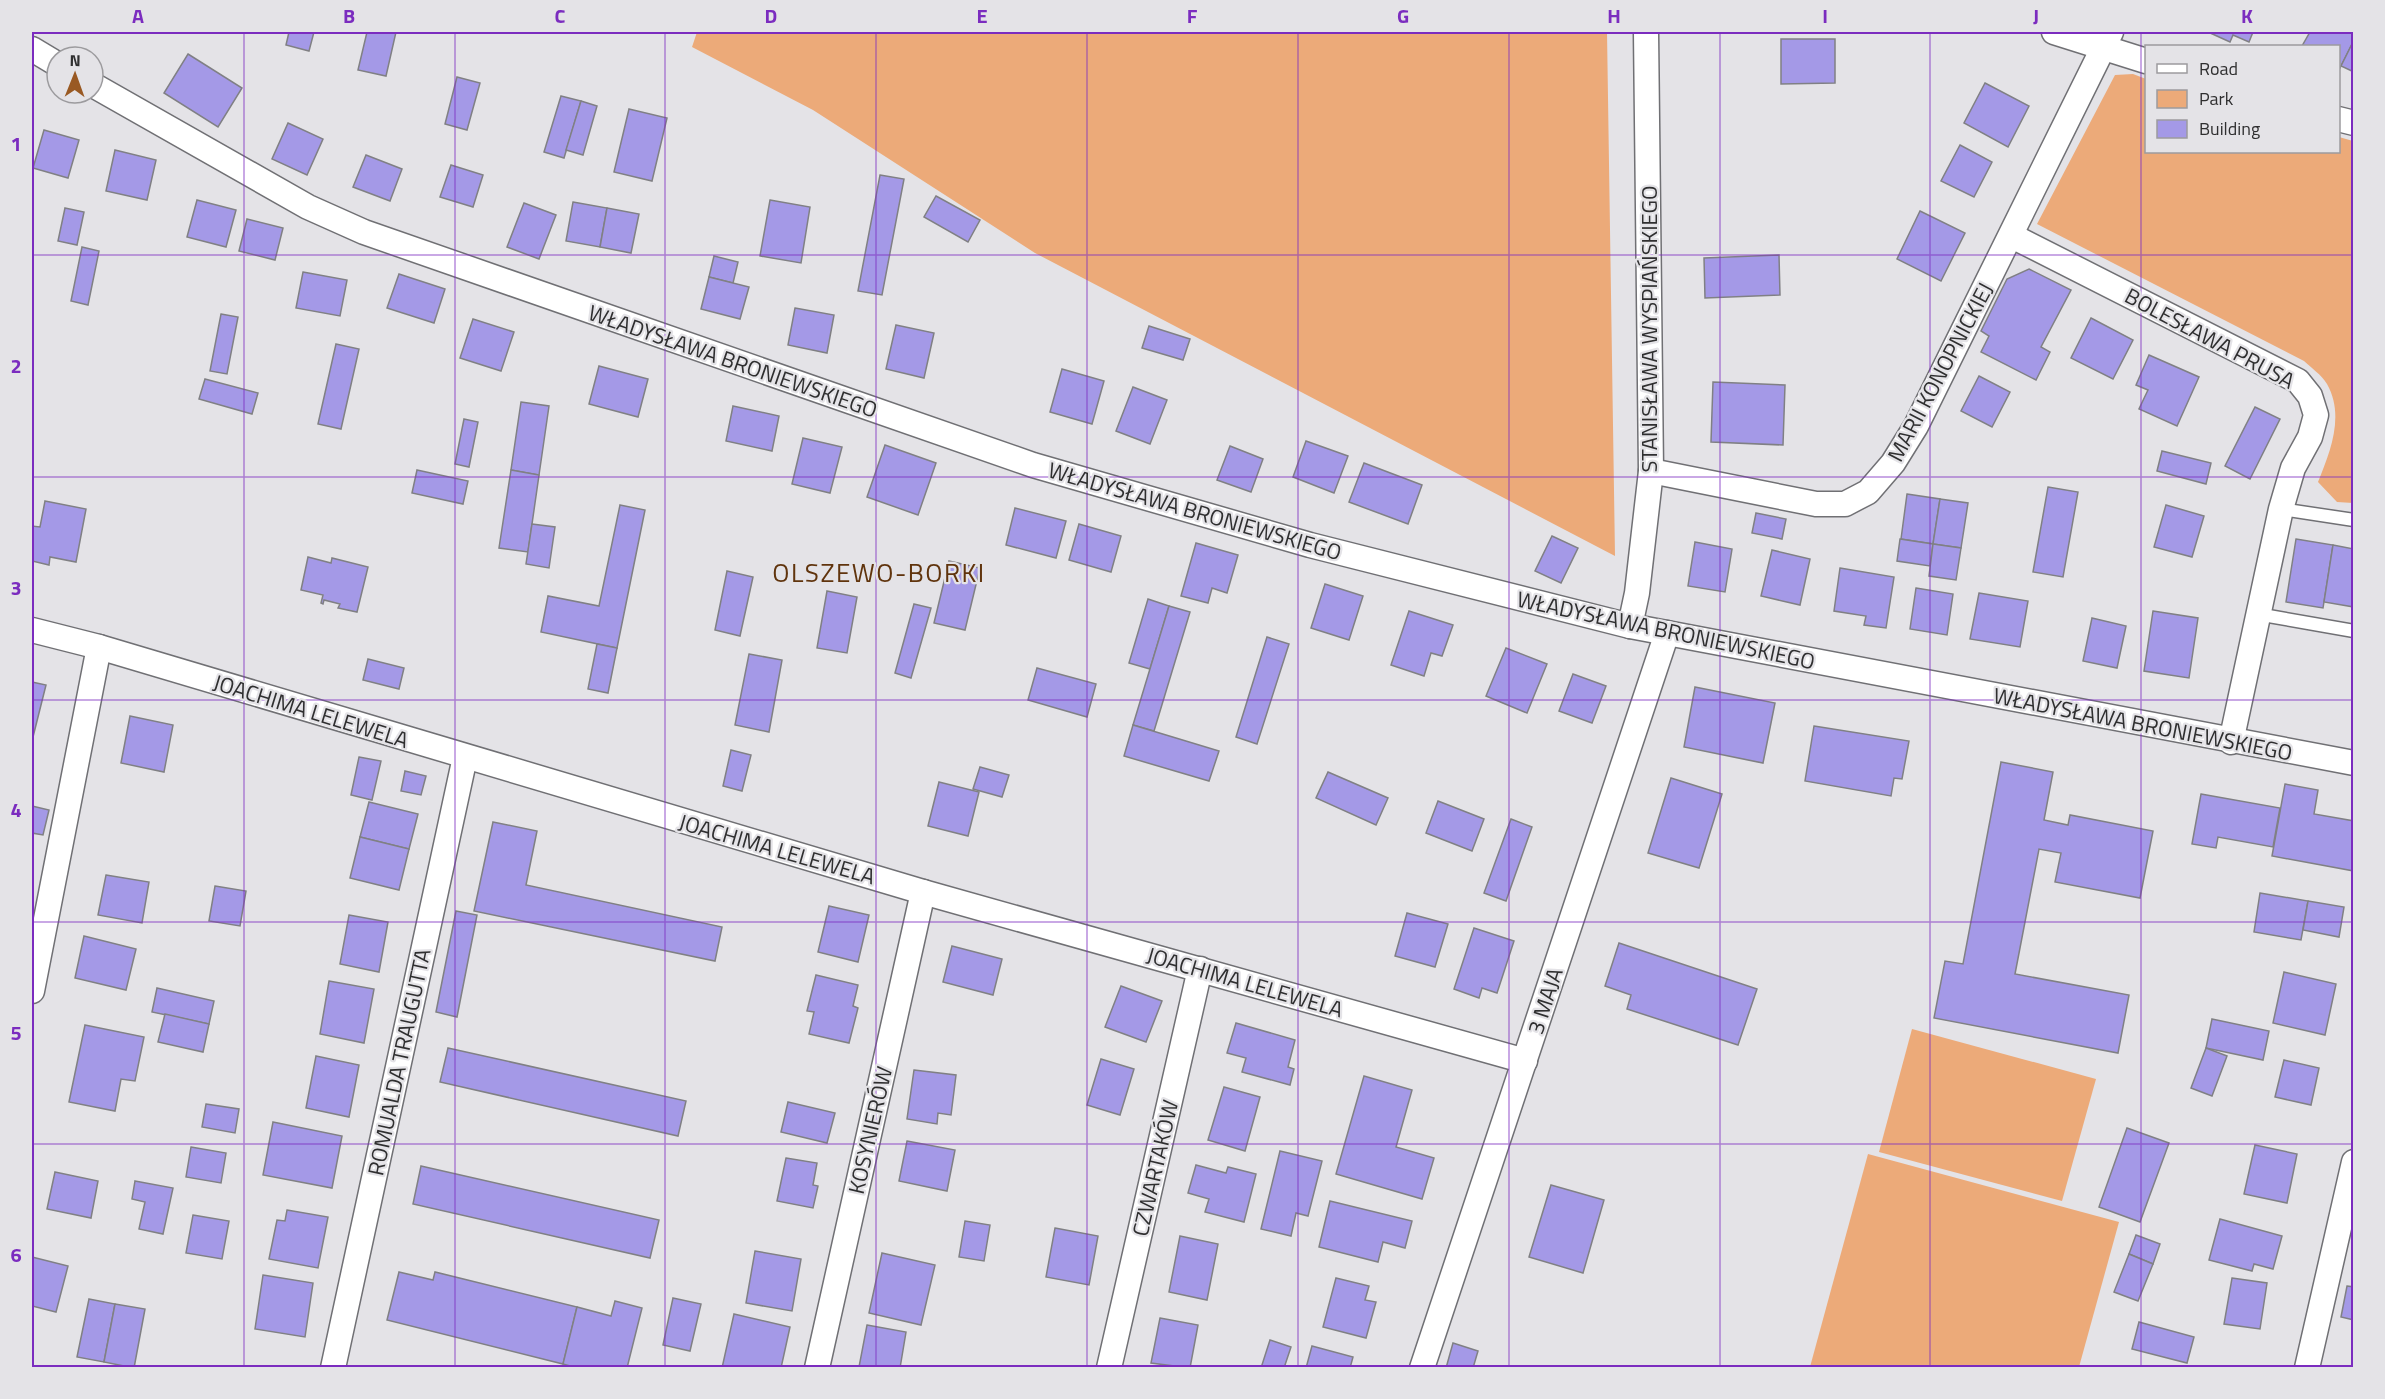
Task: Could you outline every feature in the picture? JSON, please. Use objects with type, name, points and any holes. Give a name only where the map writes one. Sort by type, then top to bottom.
[{"type":"street","name":"STANISŁAWA WYSPIAŃSKIEGO","points":[[1630,626],[1637,592],[1651,471],[1646,32]]},
{"type":"street","points":[[2054,32],[2107,40],[2145,60]]},
{"type":"street","name":"MARII KONOPNICKIEJ","points":[[1651,471],[1816,504],[1845,504],[1868,492],[1893,463],[1916,426],[2107,40]]},
{"type":"street","points":[[32,49],[45,57]]},
{"type":"street","name":"WŁADYSŁAWA BRONIEWSKIEGO","points":[[105,92],[308,207],[415,252],[1033,465],[1310,545],[1630,626],[2231,742],[2354,763]]},
{"type":"street","name":"BOLESŁAWA PRUSA","points":[[2012,236],[2298,381],[2310,396],[2316,415],[2310,437],[2294,468],[2281,509],[2231,742]]},
{"type":"street","name":"JOACHIMA LELEWELA","points":[[32,630],[99,647],[923,892],[1525,1061]]},
{"type":"street","name":"3 MAJA","points":[[1422,1368],[1667,633]]},
{"type":"street","points":[[32,991],[99,647]]},
{"type":"street","name":"ROMUALDA TRAUGUTTA","points":[[333,1368],[465,757]]},
{"type":"street","name":"KOSYNIERÓW","points":[[817,1368],[923,892]]},
{"type":"street","name":"CZWARTAKÓW","points":[[1109,1368],[1200,969]]},
{"type":"street","points":[[2307,1368],[2353,1168]]},
{"type":"lane","points":[[2281,509],[2354,520]]},
{"type":"lane","points":[[2257,614],[2354,631]]},
{"type":"green space","points":[[697,32],[1607,32],[1615,556],[1035,253],[813,110],[692,47]]},
{"type":"green space","points":[[2133,74],[2145,79],[2145,153],[2340,153],[2340,137],[2353,141],[2353,503],[2337,502],[2318,482],[2334,434],[2335,409],[2327,384],[2316,371],[2304,361],[2037,224],[2115,75]]},
{"type":"green space","points":[[1912,1029],[2096,1079],[2062,1201],[1879,1152]]},
{"type":"green space","points":[[1868,1154],[2119,1222],[2079,1367],[1810,1367]]},
{"type":"building","points":[[289,32],[314,32],[309,51],[286,45]]},
{"type":"building","points":[[367,32],[396,32],[386,76],[358,70]]},
{"type":"building","points":[[2208,32],[2253,32],[2249,42],[2233,35],[2230,42]]},
{"type":"building","points":[[2310,32],[2354,32],[2354,40],[2340,68],[2340,45],[2303,45]]},
{"type":"building","points":[[1781,39],[1835,39],[1835,83],[1781,84]]},
{"type":"building","points":[[2354,40],[2354,72],[2341,66]]},
{"type":"building","points":[[188,54],[242,88],[218,127],[164,93]]},
{"type":"building","points":[[457,77],[480,83],[467,130],[445,124]]},
{"type":"building","points":[[1985,83],[2029,106],[2008,147],[1964,123]]},
{"type":"building","points":[[561,96],[581,101],[564,158],[544,152]]},
{"type":"building","points":[[581,101],[597,106],[583,155],[566,150]]},
{"type":"building","points":[[629,109],[667,118],[652,181],[614,172]]},
{"type":"building","points":[[288,123],[323,139],[307,175],[272,159]]},
{"type":"building","points":[[44,130],[79,140],[68,178],[33,168]]},
{"type":"building","points":[[1960,145],[1992,162],[1974,197],[1941,181]]},
{"type":"building","points":[[115,150],[156,160],[147,200],[106,191]]},
{"type":"building","points":[[366,155],[402,169],[390,201],[353,187]]},
{"type":"building","points":[[451,165],[483,175],[473,207],[440,197]]},
{"type":"building","points":[[880,175],[904,179],[882,295],[858,291]]},
{"type":"building","points":[[936,196],[980,220],[968,242],[924,217]]},
{"type":"building","points":[[197,200],[236,210],[226,247],[187,237]]},
{"type":"building","points":[[770,200],[810,207],[801,263],[760,256]]},
{"type":"building","points":[[573,202],[607,208],[600,247],[566,241]]},
{"type":"building","points":[[524,203],[556,215],[539,259],[507,247]]},
{"type":"building","points":[[65,208],[84,212],[77,245],[58,241]]},
{"type":"building","points":[[607,208],[639,214],[631,253],[600,247]]},
{"type":"building","points":[[1920,211],[1965,233],[1941,281],[1897,259]]},
{"type":"building","points":[[247,219],[283,228],[275,260],[239,251]]},
{"type":"building","points":[[82,247],[99,251],[88,305],[71,301]]},
{"type":"building","points":[[1779,255],[1780,295],[1705,298],[1704,258]]},
{"type":"building","points":[[714,256],[738,262],[733,283],[709,277]]},
{"type":"building","points":[[2029,269],[2071,290],[2041,347],[2050,352],[2036,380],[1981,352],[1989,336],[1981,331],[2007,279]]},
{"type":"building","points":[[303,272],[347,280],[340,316],[296,308]]},
{"type":"building","points":[[399,274],[445,289],[434,323],[387,308]]},
{"type":"building","points":[[709,277],[749,287],[740,319],[701,309]]},
{"type":"building","points":[[795,308],[834,315],[827,353],[788,345]]},
{"type":"building","points":[[221,314],[238,317],[227,374],[210,371]]},
{"type":"building","points":[[2091,318],[2133,340],[2113,379],[2071,358]]},
{"type":"building","points":[[473,319],[514,332],[501,371],[460,358]]},
{"type":"building","points":[[896,325],[934,333],[924,378],[886,369]]},
{"type":"building","points":[[1149,326],[1190,339],[1183,360],[1142,348]]},
{"type":"building","points":[[336,344],[359,349],[341,429],[318,424]]},
{"type":"building","points":[[2149,355],[2199,377],[2177,426],[2139,409],[2148,390],[2136,385]]},
{"type":"building","points":[[599,366],[648,379],[638,417],[589,404]]},
{"type":"building","points":[[1062,369],[1104,381],[1092,424],[1050,412]]},
{"type":"building","points":[[1979,376],[2010,392],[1992,427],[1961,411]]},
{"type":"building","points":[[205,379],[258,393],[252,414],[199,399]]},
{"type":"building","points":[[1713,382],[1785,385],[1783,445],[1711,442]]},
{"type":"building","points":[[1133,387],[1167,400],[1150,444],[1116,431]]},
{"type":"building","points":[[521,402],[549,406],[539,475],[511,470]]},
{"type":"building","points":[[733,406],[779,416],[772,451],[726,441]]},
{"type":"building","points":[[2255,407],[2280,419],[2250,479],[2225,466]]},
{"type":"building","points":[[464,419],[478,422],[469,467],[455,464]]},
{"type":"building","points":[[803,438],[842,447],[830,493],[792,484]]},
{"type":"building","points":[[1306,441],[1348,456],[1334,493],[1293,477]]},
{"type":"building","points":[[885,445],[936,463],[918,515],[867,497]]},
{"type":"building","points":[[1230,446],[1263,459],[1251,492],[1217,480]]},
{"type":"building","points":[[2162,451],[2211,463],[2206,484],[2157,471]]},
{"type":"building","points":[[1364,463],[1422,485],[1408,524],[1349,502]]},
{"type":"building","points":[[417,470],[468,481],[463,504],[412,493]]},
{"type":"building","points":[[511,470],[539,475],[528,552],[499,548]]},
{"type":"building","points":[[2048,487],[2078,492],[2063,577],[2033,572]]},
{"type":"building","points":[[1907,494],[1940,499],[1933,544],[1901,539]]},
{"type":"building","points":[[1940,499],[1968,503],[1961,548],[1933,544]]},
{"type":"building","points":[[45,501],[86,509],[76,562],[50,557],[49,565],[32,561],[32,526],[40,527]]},
{"type":"building","points":[[620,505],[645,510],[617,648],[541,632],[548,596],[599,606]]},
{"type":"building","points":[[2166,505],[2204,516],[2192,557],[2154,547]]},
{"type":"building","points":[[1015,508],[1066,521],[1056,558],[1006,545]]},
{"type":"building","points":[[1756,513],[1786,519],[1782,539],[1752,533]]},
{"type":"building","points":[[532,524],[555,527],[549,568],[526,564]]},
{"type":"building","points":[[1079,524],[1121,536],[1111,572],[1069,560]]},
{"type":"building","points":[[1552,536],[1578,548],[1561,583],[1535,571]]},
{"type":"building","points":[[1900,539],[1933,544],[1930,566],[1897,561]]},
{"type":"building","points":[[2296,539],[2333,545],[2323,608],[2286,602]]},
{"type":"building","points":[[1695,542],[1732,549],[1725,592],[1688,586]]},
{"type":"building","points":[[1196,543],[1238,555],[1227,593],[1212,588],[1208,603],[1181,596]]},
{"type":"building","points":[[1933,544],[1961,548],[1956,580],[1929,576]]},
{"type":"building","points":[[2333,545],[2354,549],[2354,607],[2324,602]]},
{"type":"building","points":[[1772,550],[1810,559],[1800,605],[1761,596]]},
{"type":"building","points":[[308,557],[331,563],[332,558],[368,567],[357,612],[338,608],[340,604],[324,600],[323,604],[321,603],[323,595],[301,590]]},
{"type":"building","points":[[949,561],[980,568],[965,630],[934,623]]},
{"type":"building","points":[[1840,568],[1894,577],[1886,628],[1864,625],[1866,616],[1834,611]]},
{"type":"building","points":[[727,571],[753,577],[740,636],[715,630]]},
{"type":"building","points":[[1325,584],[1363,596],[1349,640],[1311,628]]},
{"type":"building","points":[[1916,588],[1953,594],[1947,635],[1910,629]]},
{"type":"building","points":[[827,591],[857,597],[847,653],[817,648]]},
{"type":"building","points":[[1979,593],[2028,601],[2020,647],[1970,639]]},
{"type":"building","points":[[1148,599],[1169,606],[1150,669],[1129,663]]},
{"type":"building","points":[[914,604],[931,608],[911,678],[895,673]]},
{"type":"building","points":[[1169,606],[1190,612],[1154,731],[1133,725]]},
{"type":"building","points":[[1409,611],[1453,625],[1442,656],[1431,653],[1424,676],[1391,665]]},
{"type":"building","points":[[2153,611],[2198,618],[2189,678],[2144,671]]},
{"type":"building","points":[[2092,618],[2126,626],[2117,668],[2083,661]]},
{"type":"building","points":[[1267,637],[1289,644],[1257,744],[1236,737]]},
{"type":"building","points":[[597,644],[617,648],[608,693],[588,689]]},
{"type":"building","points":[[1506,648],[1547,664],[1527,713],[1486,696]]},
{"type":"building","points":[[749,654],[782,660],[769,732],[735,725]]},
{"type":"building","points":[[368,659],[404,668],[399,689],[363,680]]},
{"type":"building","points":[[1037,668],[1096,684],[1087,717],[1028,700]]},
{"type":"building","points":[[1573,674],[1606,686],[1592,723],[1559,711]]},
{"type":"building","points":[[32,682],[46,685],[33,737],[32,736]]},
{"type":"building","points":[[1695,687],[1775,703],[1763,763],[1684,747]]},
{"type":"building","points":[[130,716],[173,725],[164,772],[121,763]]},
{"type":"building","points":[[1133,725],[1219,751],[1209,781],[1124,756]]},
{"type":"building","points":[[1814,726],[1909,741],[1902,779],[1894,778],[1891,796],[1805,781]]},
{"type":"building","points":[[731,750],[751,755],[742,791],[723,786]]},
{"type":"building","points":[[359,757],[381,761],[372,800],[351,795]]},
{"type":"building","points":[[2001,762],[2053,772],[2044,820],[2068,825],[2070,815],[2153,831],[2140,898],[2055,882],[2061,853],[2039,849],[2015,974],[2129,995],[2118,1053],[1934,1018],[1945,961],[1963,964]]},
{"type":"building","points":[[980,767],[1009,775],[1002,797],[973,789]]},
{"type":"building","points":[[405,771],[426,776],[421,795],[401,791]]},
{"type":"building","points":[[1328,772],[1388,798],[1376,825],[1316,798]]},
{"type":"building","points":[[1671,778],[1722,794],[1699,868],[1648,853]]},
{"type":"building","points":[[939,782],[979,792],[968,836],[928,826]]},
{"type":"building","points":[[2285,784],[2318,790],[2314,814],[2354,821],[2354,871],[2272,856]]},
{"type":"building","points":[[2201,794],[2280,808],[2273,847],[2218,837],[2216,848],[2192,844]]},
{"type":"building","points":[[1438,801],[1484,819],[1472,851],[1426,833]]},
{"type":"building","points":[[369,802],[418,814],[409,849],[360,837]]},
{"type":"building","points":[[32,806],[49,810],[43,835],[32,833]]},
{"type":"building","points":[[1511,819],[1532,827],[1506,901],[1484,893]]},
{"type":"building","points":[[493,822],[537,831],[526,885],[722,927],[715,961],[474,911]]},
{"type":"building","points":[[360,837],[409,849],[399,890],[350,878]]},
{"type":"building","points":[[106,875],[149,882],[142,923],[98,915]]},
{"type":"building","points":[[215,886],[246,891],[240,926],[209,921]]},
{"type":"building","points":[[2260,893],[2308,901],[2301,940],[2254,932]]},
{"type":"building","points":[[2308,901],[2344,907],[2339,937],[2303,930]]},
{"type":"building","points":[[829,906],[869,915],[858,962],[818,952]]},
{"type":"building","points":[[456,911],[477,915],[457,1017],[436,1012]]},
{"type":"building","points":[[1407,913],[1448,924],[1435,967],[1395,956]]},
{"type":"building","points":[[349,915],[388,922],[379,972],[340,964]]},
{"type":"building","points":[[1474,928],[1514,941],[1497,993],[1482,988],[1479,998],[1454,989]]},
{"type":"building","points":[[84,936],[136,949],[126,990],[75,978]]},
{"type":"building","points":[[1619,943],[1757,989],[1738,1045],[1627,1009],[1631,995],[1605,986]]},
{"type":"building","points":[[952,946],[1002,959],[993,995],[943,982]]},
{"type":"building","points":[[2284,972],[2336,984],[2325,1035],[2273,1023]]},
{"type":"building","points":[[816,975],[858,985],[853,1006],[858,1008],[849,1043],[809,1034],[814,1012],[807,1011]]},
{"type":"building","points":[[329,981],[374,989],[364,1043],[320,1034]]},
{"type":"building","points":[[1121,986],[1162,1001],[1146,1042],[1105,1027]]},
{"type":"building","points":[[157,988],[214,1001],[209,1024],[152,1012]]},
{"type":"building","points":[[165,1014],[209,1024],[203,1052],[158,1042]]},
{"type":"building","points":[[2212,1019],[2269,1031],[2263,1060],[2206,1048]]},
{"type":"building","points":[[1236,1023],[1295,1040],[1288,1067],[1294,1069],[1290,1085],[1242,1072],[1246,1058],[1227,1053]]},
{"type":"building","points":[[85,1025],[144,1037],[135,1081],[121,1079],[115,1111],[69,1102]]},
{"type":"building","points":[[448,1048],[686,1101],[678,1136],[440,1082]]},
{"type":"building","points":[[2206,1048],[2227,1056],[2212,1096],[2191,1088]]},
{"type":"building","points":[[316,1056],[359,1065],[349,1117],[306,1108]]},
{"type":"building","points":[[1101,1059],[1134,1069],[1120,1115],[1087,1105]]},
{"type":"building","points":[[2284,1060],[2319,1068],[2311,1105],[2275,1097]]},
{"type":"building","points":[[914,1070],[956,1075],[951,1115],[938,1113],[937,1124],[907,1119]]},
{"type":"building","points":[[1364,1076],[1412,1090],[1396,1147],[1434,1158],[1422,1199],[1336,1174]]},
{"type":"building","points":[[1224,1087],[1260,1097],[1245,1151],[1208,1140]]},
{"type":"building","points":[[788,1102],[835,1113],[827,1143],[781,1132]]},
{"type":"building","points":[[206,1104],[239,1109],[235,1133],[202,1127]]},
{"type":"building","points":[[273,1122],[342,1136],[332,1188],[263,1175]]},
{"type":"building","points":[[2127,1128],[2169,1143],[2140,1222],[2099,1207]]},
{"type":"building","points":[[907,1141],[955,1150],[947,1191],[899,1181]]},
{"type":"building","points":[[2255,1145],[2297,1154],[2287,1203],[2244,1194]]},
{"type":"building","points":[[191,1147],[226,1153],[221,1183],[186,1177]]},
{"type":"building","points":[[1280,1151],[1322,1161],[1308,1216],[1296,1213],[1291,1236],[1261,1229]]},
{"type":"building","points":[[786,1158],[817,1163],[813,1185],[818,1186],[813,1208],[777,1201]]},
{"type":"building","points":[[1196,1165],[1226,1173],[1228,1167],[1256,1174],[1244,1222],[1205,1212],[1209,1199],[1188,1193]]},
{"type":"building","points":[[421,1166],[659,1220],[650,1258],[413,1204]]},
{"type":"building","points":[[55,1172],[98,1181],[91,1218],[47,1209]]},
{"type":"building","points":[[135,1181],[173,1188],[163,1234],[139,1229],[145,1202],[132,1199]]},
{"type":"building","points":[[1551,1185],[1604,1200],[1583,1273],[1529,1257]]},
{"type":"building","points":[[1330,1201],[1412,1221],[1405,1248],[1383,1242],[1378,1262],[1319,1247]]},
{"type":"building","points":[[287,1210],[328,1217],[318,1268],[269,1259],[277,1220],[285,1221]]},
{"type":"building","points":[[193,1215],[229,1221],[222,1259],[186,1253]]},
{"type":"building","points":[[2220,1219],[2282,1236],[2273,1269],[2254,1264],[2252,1271],[2209,1260]]},
{"type":"building","points":[[965,1221],[990,1225],[984,1261],[959,1257]]},
{"type":"building","points":[[1055,1228],[1098,1236],[1089,1285],[1046,1277]]},
{"type":"building","points":[[2136,1235],[2160,1244],[2153,1264],[2129,1254]]},
{"type":"building","points":[[1180,1236],[1218,1244],[1207,1300],[1169,1292]]},
{"type":"building","points":[[755,1251],[801,1259],[792,1311],[746,1303]]},
{"type":"building","points":[[882,1253],[935,1265],[921,1325],[869,1313]]},
{"type":"building","points":[[2129,1254],[2153,1264],[2138,1301],[2114,1292]]},
{"type":"building","points":[[32,1257],[68,1266],[56,1312],[32,1306]]},
{"type":"building","points":[[399,1272],[433,1280],[435,1272],[577,1307],[563,1364],[387,1320]]},
{"type":"building","points":[[263,1275],[313,1283],[305,1337],[255,1329]]},
{"type":"building","points":[[1336,1278],[1369,1286],[1365,1300],[1376,1302],[1366,1338],[1323,1327]]},
{"type":"building","points":[[2232,1278],[2267,1283],[2260,1329],[2224,1324]]},
{"type":"building","points":[[2347,1286],[2354,1287],[2354,1320],[2341,1317]]},
{"type":"building","points":[[673,1298],[701,1304],[690,1351],[663,1345]]},
{"type":"building","points":[[89,1299],[115,1304],[104,1362],[77,1357]]},
{"type":"building","points":[[615,1301],[642,1308],[627,1368],[577,1368],[563,1364],[577,1307],[611,1316]]},
{"type":"building","points":[[115,1304],[145,1309],[134,1368],[104,1362]]},
{"type":"building","points":[[734,1314],[790,1327],[781,1368],[722,1368]]},
{"type":"building","points":[[1160,1318],[1198,1325],[1190,1368],[1151,1363]]},
{"type":"building","points":[[2139,1322],[2194,1337],[2187,1363],[2132,1349]]},
{"type":"building","points":[[867,1325],[906,1332],[900,1368],[859,1367]]},
{"type":"building","points":[[1270,1340],[1291,1347],[1284,1368],[1261,1368]]},
{"type":"building","points":[[1453,1343],[1478,1351],[1473,1368],[1446,1368]]},
{"type":"building","points":[[1312,1346],[1353,1357],[1350,1368],[1306,1368]]},
{"type":"district","name":"OLSZEWO-BORKI","points":[[879,573]]}]
